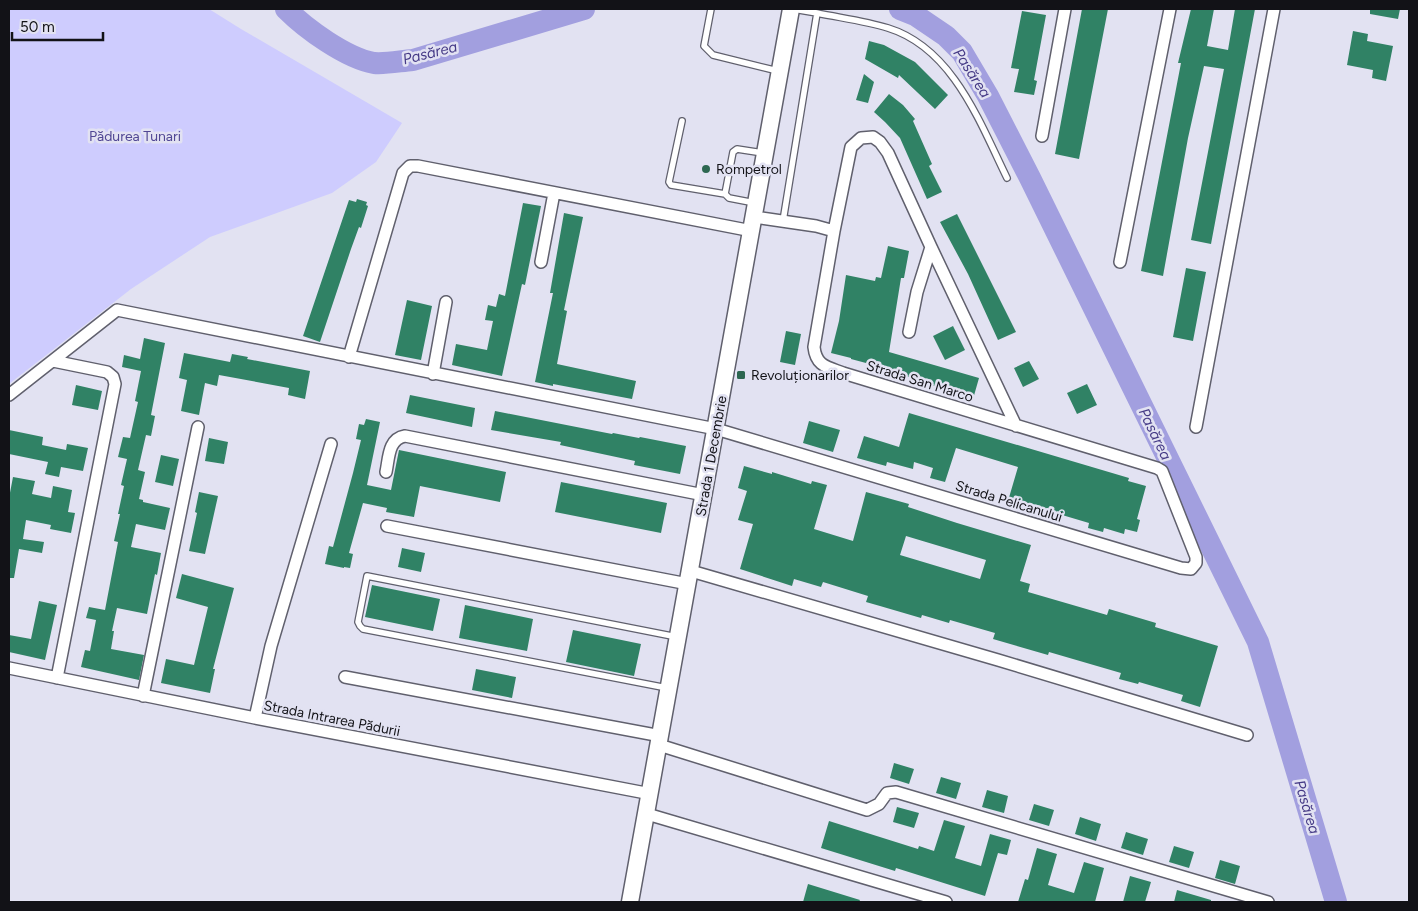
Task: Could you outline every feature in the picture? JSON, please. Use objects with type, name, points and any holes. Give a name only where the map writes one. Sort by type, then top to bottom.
[{"type":"main road","name":"Strada 1 Decembrie","points":[[630,902],[651,794],[791,9]]},
{"type":"street","points":[[1042,136],[1065,9]]},
{"type":"street","points":[[1120,262],[1170,9]]},
{"type":"street","points":[[1196,427],[1274,9]]},
{"type":"street","points":[[349,357],[403,173],[410,166],[554,193],[754,217],[834,231],[851,148],[861,138],[873,137],[888,152],[1016,426]]},
{"type":"street","points":[[541,262],[554,193]]},
{"type":"street","name":"Strada San Marco","points":[[834,231],[814,347],[815,356],[819,362],[843,373],[1150,465],[1162,471]]},
{"type":"street","points":[[909,332],[917,292],[931,247]]},
{"type":"street","points":[[433,374],[446,302]]},
{"type":"street","points":[[9,394],[117,310],[716,429]]},
{"type":"street","points":[[53,361],[107,372],[113,377],[115,384],[57,678]]},
{"type":"street","points":[[143,696],[198,427]]},
{"type":"street","name":"Strada Pelicanului","points":[[716,429],[1171,566],[1191,569],[1196,563],[1196,557],[1162,471]]},
{"type":"street","points":[[386,472],[391,445],[399,437],[405,436],[704,495]]},
{"type":"street","points":[[255,718],[270,646],[331,444]]},
{"type":"street","points":[[387,526],[689,577],[998,660],[1247,735]]},
{"type":"street","name":"Strada Intrarea Pădurii","points":[[9,668],[255,718],[651,794]]},
{"type":"street","points":[[345,676],[660,741],[867,810],[880,804],[887,793],[896,792],[1268,902]]},
{"type":"street","points":[[647,814],[946,902]]},
{"type":"lane","points":[[711,9],[704,46],[713,55],[780,71]]},
{"type":"lane","points":[[791,9],[889,28],[924,46],[950,74],[968,98],[1007,178]]},
{"type":"lane","points":[[783,222],[817,13]]},
{"type":"lane","points":[[682,121],[669,182],[671,184],[725,194],[754,217]]},
{"type":"lane","points":[[725,194],[733,152],[737,149],[765,154]]},
{"type":"lane","points":[[670,688],[364,629],[358,622],[367,576],[679,637]]},
{"type":"green space","name":"Pădurea Tunari","points":[[9,9],[209,9],[402,123],[376,162],[332,193],[210,237],[131,289],[9,384]]},
{"type":"building","points":[[1082,9],[1108,9],[1079,159],[1055,154]]},
{"type":"building","points":[[1191,9],[1214,9],[1207,46],[1228,50],[1235,9],[1255,9],[1211,244],[1191,240],[1224,69],[1204,66],[1188,138],[1163,276],[1141,271],[1181,63],[1178,63]]},
{"type":"building","points":[[1370,9],[1400,9],[1398,19],[1370,14]]},
{"type":"building","points":[[1022,11],[1046,15],[1034,80],[1037,81],[1034,95],[1014,92],[1019,69],[1011,68]]},
{"type":"building","points":[[1353,31],[1368,34],[1367,41],[1393,46],[1386,81],[1372,78],[1373,70],[1347,65]]},
{"type":"building","points":[[869,41],[884,45],[915,62],[948,95],[935,109],[899,75],[898,78],[865,59]]},
{"type":"building","points":[[864,74],[874,82],[868,103],[856,100]]},
{"type":"building","points":[[889,94],[903,105],[915,119],[913,121],[932,164],[929,166],[942,192],[927,199],[900,138],[874,112]]},
{"type":"building","points":[[357,199],[367,202],[366,205],[368,206],[361,228],[359,227],[351,249],[320,342],[303,336],[349,200],[356,202]]},
{"type":"building","points":[[523,203],[541,206],[525,285],[522,284],[502,376],[452,365],[456,344],[487,350],[493,321],[485,320],[488,305],[496,307],[499,294],[505,296]]},
{"type":"building","points":[[564,213],[583,217],[564,310],[567,311],[557,364],[636,381],[632,399],[535,382],[553,293],[550,293]]},
{"type":"building","points":[[957,214],[1016,332],[998,340],[968,274],[940,222]]},
{"type":"building","points":[[888,246],[909,251],[904,278],[901,278],[889,352],[979,378],[973,399],[926,382],[881,369],[881,367],[831,353],[839,321],[846,275],[875,281],[876,277],[881,278]]},
{"type":"building","points":[[1186,268],[1206,272],[1193,341],[1173,337]]},
{"type":"building","points":[[407,300],[432,306],[421,360],[395,355]]},
{"type":"building","points":[[953,326],[965,350],[945,360],[933,336]]},
{"type":"building","points":[[786,331],[801,334],[795,365],[780,362]]},
{"type":"building","points":[[144,338],[165,343],[151,415],[155,416],[151,436],[146,435],[138,470],[145,472],[139,499],[143,500],[143,502],[170,508],[165,530],[136,524],[131,547],[161,553],[147,614],[117,608],[112,631],[114,631],[111,649],[144,655],[139,680],[81,667],[85,650],[90,651],[96,620],[86,618],[89,607],[105,610],[118,542],[114,541],[124,486],[121,485],[127,459],[118,457],[123,437],[130,438],[138,402],[135,401],[141,371],[122,367],[124,355],[140,359]]},
{"type":"building","points":[[184,353],[230,362],[232,354],[248,357],[247,359],[310,371],[305,399],[288,395],[289,388],[219,375],[217,386],[205,383],[199,415],[181,411],[187,380],[179,378]]},
{"type":"building","points":[[1029,361],[1039,379],[1023,387],[1014,368]]},
{"type":"building","points":[[1087,384],[1097,405],[1077,414],[1067,393]]},
{"type":"building","points":[[76,385],[102,391],[98,410],[72,405]]},
{"type":"building","points":[[410,395],[475,408],[472,427],[406,413]]},
{"type":"building","points":[[495,411],[612,434],[640,437],[686,446],[680,474],[634,465],[635,461],[560,445],[561,442],[491,430]]},
{"type":"building","points":[[909,413],[1129,478],[1128,481],[1146,486],[1137,519],[1140,520],[1137,532],[1125,529],[1124,534],[1104,528],[1103,532],[1088,528],[1089,523],[1052,512],[1051,516],[1033,511],[1034,508],[1008,501],[1018,467],[956,448],[945,482],[930,478],[933,468],[914,462],[913,469],[887,462],[886,466],[857,458],[864,436],[899,447]]},
{"type":"building","points":[[366,419],[380,422],[367,485],[391,490],[399,450],[506,472],[500,502],[420,486],[414,517],[386,512],[387,508],[363,503],[349,553],[353,554],[350,568],[325,564],[329,546],[333,547],[353,473],[361,440],[356,439],[359,424],[364,425]]},
{"type":"building","points":[[809,421],[840,430],[833,452],[803,443]]},
{"type":"building","points":[[9,430],[43,437],[42,445],[66,450],[67,444],[88,448],[83,471],[61,467],[59,477],[45,474],[48,462],[9,454]]},
{"type":"building","points":[[209,438],[228,442],[224,464],[205,461]]},
{"type":"building","points":[[161,455],[179,459],[173,486],[155,482]]},
{"type":"building","points":[[744,466],[811,484],[812,481],[827,485],[814,529],[853,541],[866,492],[909,504],[908,507],[1031,545],[1020,581],[1030,584],[1028,592],[1107,615],[1109,609],[1156,623],[1155,627],[1218,646],[1200,707],[1181,701],[1183,695],[1139,682],[1138,684],[1119,679],[1121,673],[1049,652],[1048,655],[993,639],[995,633],[950,620],[949,623],[922,615],[921,618],[866,602],[868,596],[823,582],[821,587],[794,579],[792,586],[740,569],[753,524],[738,520],[747,491],[738,488]],"holes":[[[906,536],[986,560],[980,579],[900,555]]]},
{"type":"building","points":[[13,477],[35,481],[32,494],[51,498],[53,486],[72,490],[68,512],[75,513],[71,533],[50,529],[51,525],[26,520],[23,539],[44,542],[42,553],[19,549],[14,578],[9,578],[9,498]]},
{"type":"building","points":[[561,482],[667,503],[661,533],[555,512]]},
{"type":"building","points":[[199,492],[218,496],[205,554],[189,551],[197,513],[195,512]]},
{"type":"building","points":[[402,548],[425,553],[421,572],[398,567]]},
{"type":"building","points":[[182,574],[234,588],[213,669],[215,669],[210,693],[161,683],[166,659],[194,665],[208,607],[176,598]]},
{"type":"building","points":[[372,585],[440,599],[433,631],[365,617]]},
{"type":"building","points":[[39,601],[57,605],[45,660],[9,652],[9,635],[31,639]]},
{"type":"building","points":[[465,605],[533,619],[527,651],[459,638]]},
{"type":"building","points":[[573,630],[641,644],[634,676],[566,662]]},
{"type":"building","points":[[476,669],[516,677],[512,698],[472,690]]},
{"type":"building","points":[[894,763],[914,769],[909,784],[890,778]]},
{"type":"building","points":[[941,777],[961,783],[956,799],[936,793]]},
{"type":"building","points":[[987,790],[1008,796],[1004,813],[982,807]]},
{"type":"building","points":[[1034,804],[1054,810],[1049,826],[1029,820]]},
{"type":"building","points":[[897,807],[919,813],[914,828],[893,822]]},
{"type":"building","points":[[1080,817],[1101,824],[1096,841],[1075,834]]},
{"type":"building","points":[[944,820],[965,826],[955,858],[981,866],[990,834],[1011,840],[1007,855],[998,853],[985,896],[896,868],[895,871],[821,848],[829,821],[918,849],[919,846],[934,851]]},
{"type":"building","points":[[1126,832],[1148,839],[1143,855],[1121,848]]},
{"type":"building","points":[[1174,846],[1194,852],[1189,868],[1169,862]]},
{"type":"building","points":[[1037,848],[1057,854],[1048,885],[1074,893],[1084,862],[1104,868],[1095,902],[1018,902],[1025,879],[1028,880]]},
{"type":"building","points":[[1220,860],[1240,866],[1235,884],[1215,878]]},
{"type":"building","points":[[1130,876],[1151,882],[1145,902],[1123,902]]},
{"type":"building","points":[[808,884],[860,900],[859,902],[803,902]]},
{"type":"building","points":[[1177,890],[1211,900],[1211,902],[1174,902]]},
{"type":"waterway","name":"Pasărea","points":[[286,9],[327,42],[351,55],[374,63],[413,60],[584,9]]},
{"type":"waterway","name":"Pasărea","points":[[900,9],[915,15],[946,36],[962,52],[988,96],[1258,642],[1336,902]]},
{"type":"place","name":"Rompetrol","points":[[706,169]]},
{"type":"place","name":"Revoluționarilor","points":[[741,375]]}]
